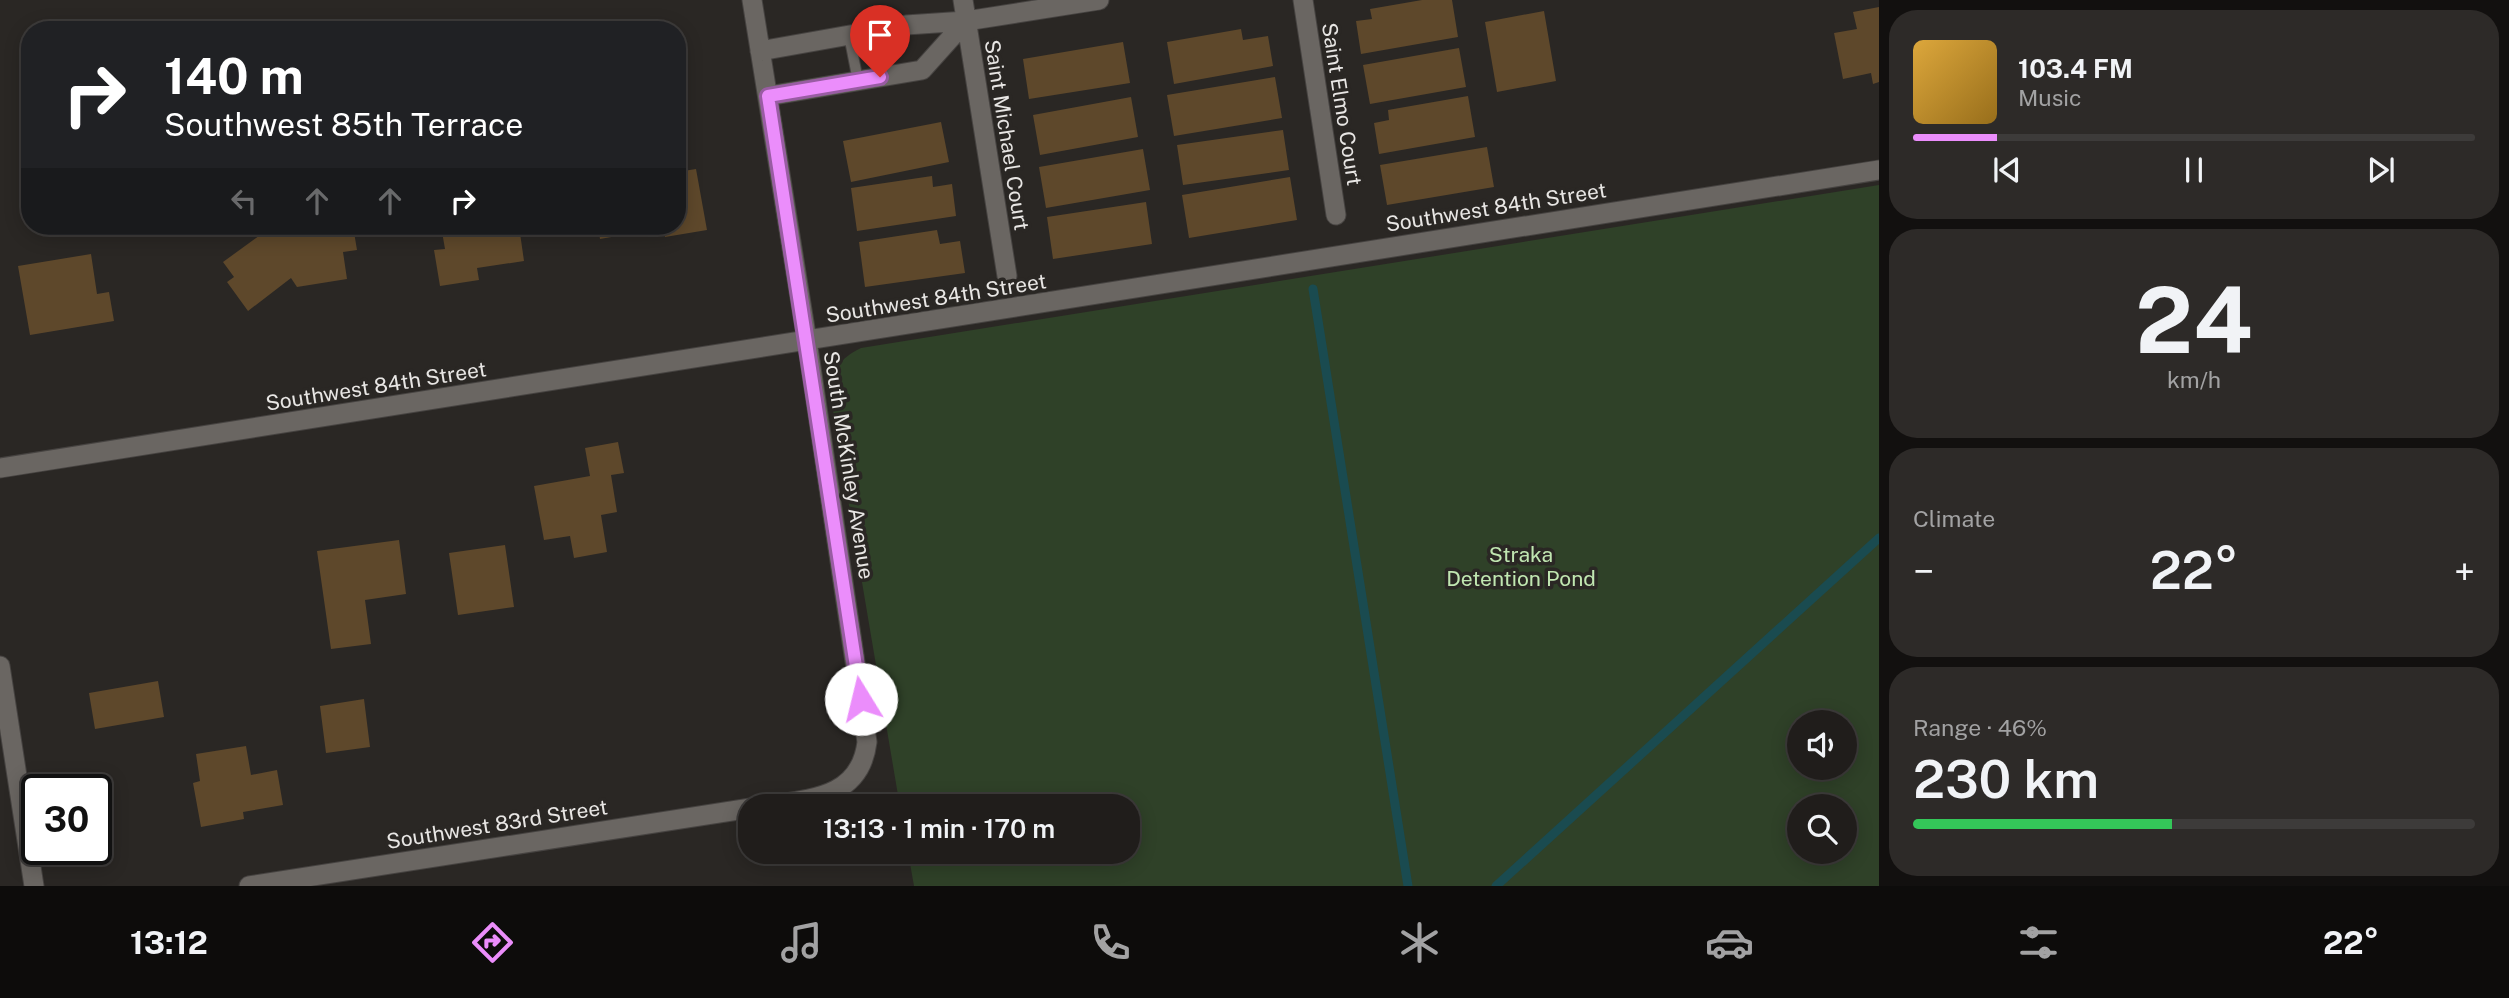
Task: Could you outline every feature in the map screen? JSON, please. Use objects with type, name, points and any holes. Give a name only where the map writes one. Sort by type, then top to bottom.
[{"type":"street","name":"South McKinley Avenue","points":[[752,0],[866,726],[865,758],[860,770],[853,780],[825,794]]},
{"type":"street","name":"Saint Michael Court","points":[[962,0],[1007,276]]},
{"type":"street","points":[[760,51],[906,25],[966,21],[1099,0]]},
{"type":"street","name":"Saint Elmo Court","points":[[1303,0],[1336,215]]},
{"type":"street","points":[[768,96],[922,70],[966,21]]},
{"type":"street","name":"Southwest 84th Street","points":[[0,468],[1879,170]]},
{"type":"street","points":[[0,666],[10,788],[34,886]]},
{"type":"street","name":"Southwest 83rd Street","points":[[249,886],[738,810]]},
{"type":"lane","points":[[849,35],[858,81]]},
{"type":"green space","name":"Straka Detention Pond","points":[[1879,185],[1879,886],[914,886],[910,864],[1140,864],[1140,794],[898,794],[830,393],[833,377],[847,356],[861,348]]},
{"type":"building","points":[[1422,0],[1452,0],[1458,37],[1361,54],[1356,21],[1372,19],[1370,9]]},
{"type":"building","points":[[1879,7],[1879,82],[1873,84],[1871,73],[1843,79],[1834,33],[1857,29],[1853,12]]},
{"type":"building","points":[[1544,11],[1556,81],[1497,92],[1485,22]]},
{"type":"building","points":[[1241,29],[1243,40],[1268,36],[1273,66],[1174,84],[1167,42]]},
{"type":"building","points":[[1123,42],[1130,83],[1029,99],[1023,59]]},
{"type":"building","points":[[1459,48],[1466,87],[1370,104],[1363,65]]},
{"type":"building","points":[[1275,77],[1282,118],[1174,136],[1167,95]]},
{"type":"building","points":[[1468,96],[1475,137],[1379,154],[1374,123],[1389,120],[1388,110]]},
{"type":"building","points":[[1131,97],[1138,137],[1040,155],[1033,115]]},
{"type":"building","points":[[941,122],[949,162],[851,182],[843,141]]},
{"type":"building","points":[[1283,130],[1289,170],[1183,185],[1177,145]]},
{"type":"building","points":[[1487,147],[1494,187],[1387,205],[1380,165]]},
{"type":"building","points":[[1143,149],[1150,190],[1046,208],[1039,167]]},
{"type":"building","points":[[696,169],[707,230],[686,234],[686,171]]},
{"type":"building","points":[[932,176],[933,187],[952,184],[956,216],[857,231],[851,188]]},
{"type":"building","points":[[1290,177],[1297,220],[1189,238],[1182,195]]},
{"type":"building","points":[[1146,202],[1152,244],[1053,259],[1047,217]]},
{"type":"building","points":[[937,230],[940,244],[960,241],[965,273],[865,287],[859,242]]},
{"type":"building","points":[[260,235],[354,235],[357,250],[343,252],[347,279],[297,287],[291,278],[248,311],[227,282],[234,277],[223,262]]},
{"type":"building","points":[[443,235],[520,235],[524,261],[477,268],[479,280],[440,286],[434,250],[445,249]]},
{"type":"building","points":[[599,235],[623,235],[600,239]]},
{"type":"building","points":[[91,254],[97,294],[109,292],[114,321],[30,335],[18,266]]},
{"type":"building","points":[[618,442],[624,473],[611,475],[617,512],[601,515],[607,552],[574,558],[570,536],[544,540],[534,486],[590,476],[585,448]]},
{"type":"building","points":[[399,540],[406,594],[365,600],[371,644],[331,649],[317,551]]},
{"type":"building","points":[[505,545],[514,607],[458,615],[449,553]]},
{"type":"building","points":[[158,681],[164,717],[95,729],[89,693]]},
{"type":"building","points":[[364,699],[370,747],[326,753],[320,706]]},
{"type":"building","points":[[246,746],[251,775],[277,770],[283,805],[243,812],[244,819],[201,827],[193,783],[200,781],[196,754]]},
{"type":"waterway","points":[[1313,289],[1408,886]]},
{"type":"waterway","points":[[1496,886],[1879,538]]},
{"type":"route","points":[[861,699],[768,96],[880,77]]}]
